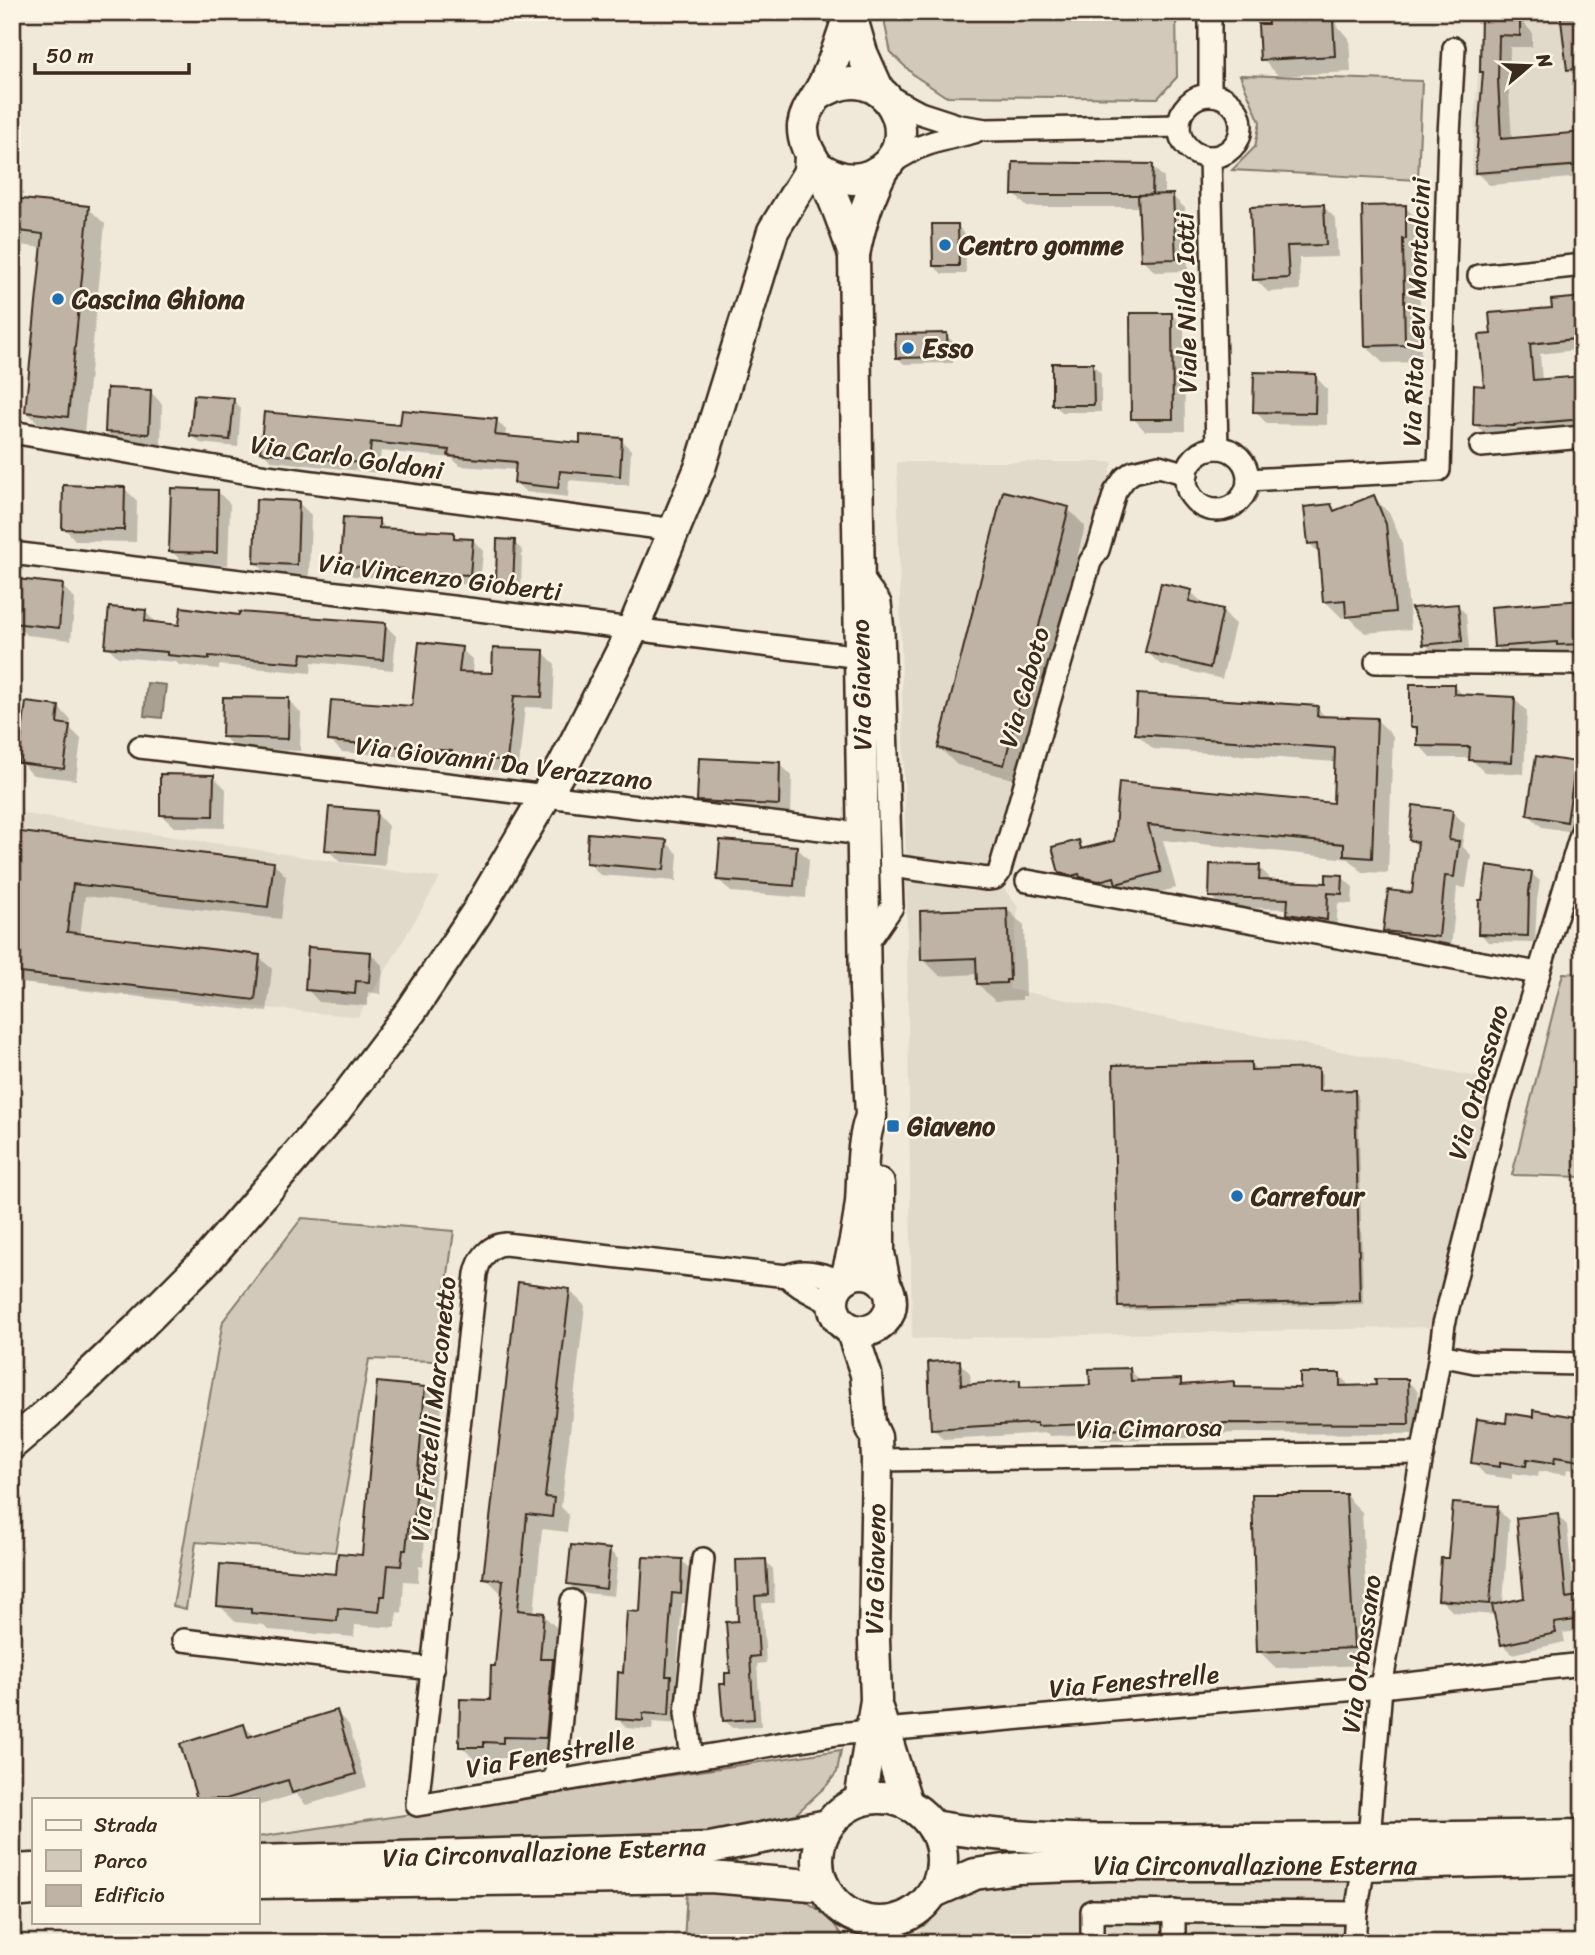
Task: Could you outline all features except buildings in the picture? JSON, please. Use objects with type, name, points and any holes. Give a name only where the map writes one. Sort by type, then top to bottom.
[{"type":"main road","name":"Via Giaveno","points":[[850,12],[862,52],[879,91],[891,102],[900,127],[896,150],[884,167],[866,206],[854,255],[864,948],[871,1116],[879,1133],[879,1253],[885,1283]]},
{"type":"main road","name":"Via Giaveno","points":[[850,12],[834,59],[808,109],[803,125],[804,139],[845,225],[854,255]]},
{"type":"main road","points":[[817,96],[841,83],[856,82],[879,91]]},
{"type":"main road","points":[[12,1444],[63,1399],[209,1257],[336,1110],[411,1011],[477,912],[545,797],[633,629],[700,468],[773,231],[815,162],[835,176],[853,179],[868,176],[884,167]]},
{"type":"main road","name":"Via Giaveno","points":[[840,1288],[855,1245],[861,1204],[865,1132],[871,1116]]},
{"type":"main road","points":[[867,1273],[885,1283],[892,1303],[889,1315],[883,1323],[867,1331],[851,1329],[838,1319],[840,1288],[853,1274],[867,1273]]},
{"type":"main road","name":"Via Giaveno","points":[[860,1801],[877,1732],[874,1640],[876,1449],[882,1425],[880,1370],[883,1323]]},
{"type":"main road","name":"Via Giaveno","points":[[851,1329],[866,1374],[870,1424],[876,1449]]},
{"type":"main road","name":"Via Giaveno","points":[[877,1732],[907,1804]]},
{"type":"main road","points":[[860,1801],[894,1799],[924,1816],[932,1826],[942,1858],[941,1871],[932,1894]]},
{"type":"main road","name":"Via Circonvallazione Esterna","points":[[259,1861],[710,1848],[828,1825],[840,1812],[860,1801]]},
{"type":"main road","points":[[828,1825],[819,1848],[819,1868],[824,1886],[830,1897],[852,1915],[864,1943]]},
{"type":"main road","name":"Via Circonvallazione Esterna","points":[[932,1826],[1040,1839],[1583,1860]]},
{"type":"main road","name":"Via Circonvallazione Esterna","points":[[852,1915],[865,1920],[892,1921],[902,1930],[932,1894],[975,1874],[1018,1868],[1367,1852],[1583,1835]]},
{"type":"main road","points":[[12,1870],[32,1869]]},
{"type":"main road","name":"Via Circonvallazione Esterna","points":[[259,1883],[710,1877],[824,1886]]},
{"type":"main road","points":[[12,1892],[32,1890]]},
{"type":"street","points":[[1210,12],[1210,95]]},
{"type":"street","name":"Via Rita Levi Montalcini","points":[[1248,480],[1439,470],[1454,48]]},
{"type":"street","points":[[879,91],[920,113],[960,126],[986,130]]},
{"type":"street","points":[[1210,95],[1219,96],[1231,103],[1240,118],[1241,127],[1234,145],[1223,154],[1210,157],[1189,149],[1183,141],[1179,126],[1186,106],[1198,97],[1210,95]]},
{"type":"street","points":[[884,167],[925,145],[986,130],[1179,126]]},
{"type":"street","name":"Viale Nilde Iotti","points":[[1210,157],[1217,448]]},
{"type":"street","points":[[1479,276],[1583,265]]},
{"type":"street","name":"Via Carlo Goldoni","points":[[12,432],[267,476],[675,530]]},
{"type":"street","points":[[1481,446],[1583,437]]},
{"type":"street","points":[[1217,448],[1237,455],[1245,467],[1248,480],[1245,493],[1236,504],[1224,509],[1211,509],[1199,504],[1190,494],[1186,480],[1192,461],[1203,452],[1217,448]]},
{"type":"street","name":"Via Caboto","points":[[891,866],[987,879],[995,878],[999,873],[1090,562],[1098,550],[1115,492],[1133,471],[1159,466],[1187,474]]},
{"type":"street","name":"Via Vincenzo Gioberti","points":[[12,553],[861,657]]},
{"type":"street","points":[[859,574],[880,603],[883,631],[892,907],[864,948]]},
{"type":"street","points":[[1376,662],[1583,664]]},
{"type":"street","name":"Via Giovanni Da Verazzano","points":[[139,747],[863,834]]},
{"type":"street","name":"Via Orbassano","points":[[1354,1943],[1356,1913],[1367,1852],[1381,1687],[1444,1324],[1500,1101],[1583,828]]},
{"type":"street","points":[[1027,881],[1538,973]]},
{"type":"street","name":"Via Fratelli Marconetto","points":[[417,1805],[476,1274],[482,1258],[499,1244],[505,1244],[787,1276],[795,1272],[822,1274],[840,1288]]},
{"type":"street","points":[[1440,1355],[1475,1362],[1583,1364]]},
{"type":"street","name":"Via Cimarosa","points":[[876,1449],[1423,1453]]},
{"type":"street","points":[[692,1759],[686,1713],[703,1559]]},
{"type":"street","points":[[555,1782],[572,1601]]},
{"type":"street","points":[[183,1640],[433,1669]]},
{"type":"street","name":"Via Fenestrelle","points":[[417,1805],[837,1734],[1381,1687],[1583,1664]]},
{"type":"street","points":[[1092,1943],[1092,1911],[1356,1913]]},
{"type":"street","points":[[1174,1912],[1174,1943]]},
{"type":"shaded area","points":[[1482,12],[1583,12],[1583,167],[1471,176]]},
{"type":"shaded area","points":[[897,462],[1113,462],[1092,533],[1066,643],[995,877],[1018,907],[1009,989],[1500,1081],[1432,1327],[912,1339]]},
{"type":"shaded area","points":[[147,683],[166,685],[162,718],[144,716]]},
{"type":"shaded area","points":[[12,812],[440,878],[358,1017],[12,982]]},
{"type":"shaded area","points":[[1349,1878],[1344,1943],[916,1943],[922,1926],[946,1907],[978,1891],[1016,1884],[1105,1880]]},
{"type":"green space","points":[[885,12],[1176,12],[1177,77],[1158,98],[945,96],[915,76],[891,53]]},
{"type":"green space","points":[[1240,75],[1422,81],[1418,180],[1232,170],[1255,147],[1260,122]]},
{"type":"green space","points":[[1563,973],[1583,974],[1583,1177],[1512,1175]]},
{"type":"green space","points":[[302,1218],[454,1231],[436,1361],[369,1359],[335,1552],[196,1542],[186,1609],[173,1606],[223,1321]]},
{"type":"green space","points":[[841,1750],[837,1772],[796,1814],[740,1831],[692,1836],[259,1849],[259,1837]]},
{"type":"green space","points":[[687,1889],[801,1898],[829,1917],[847,1943],[684,1943]]},
{"type":"place","name":"Centro gomme","points":[[945,245]]},
{"type":"place","name":"Cascina Ghiona","points":[[58,299]]},
{"type":"place","name":"Esso","points":[[908,348]]},
{"type":"place","name":"Giaveno","points":[[893,1126]]},
{"type":"place","name":"Carrefour","points":[[1237,1196]]}]
